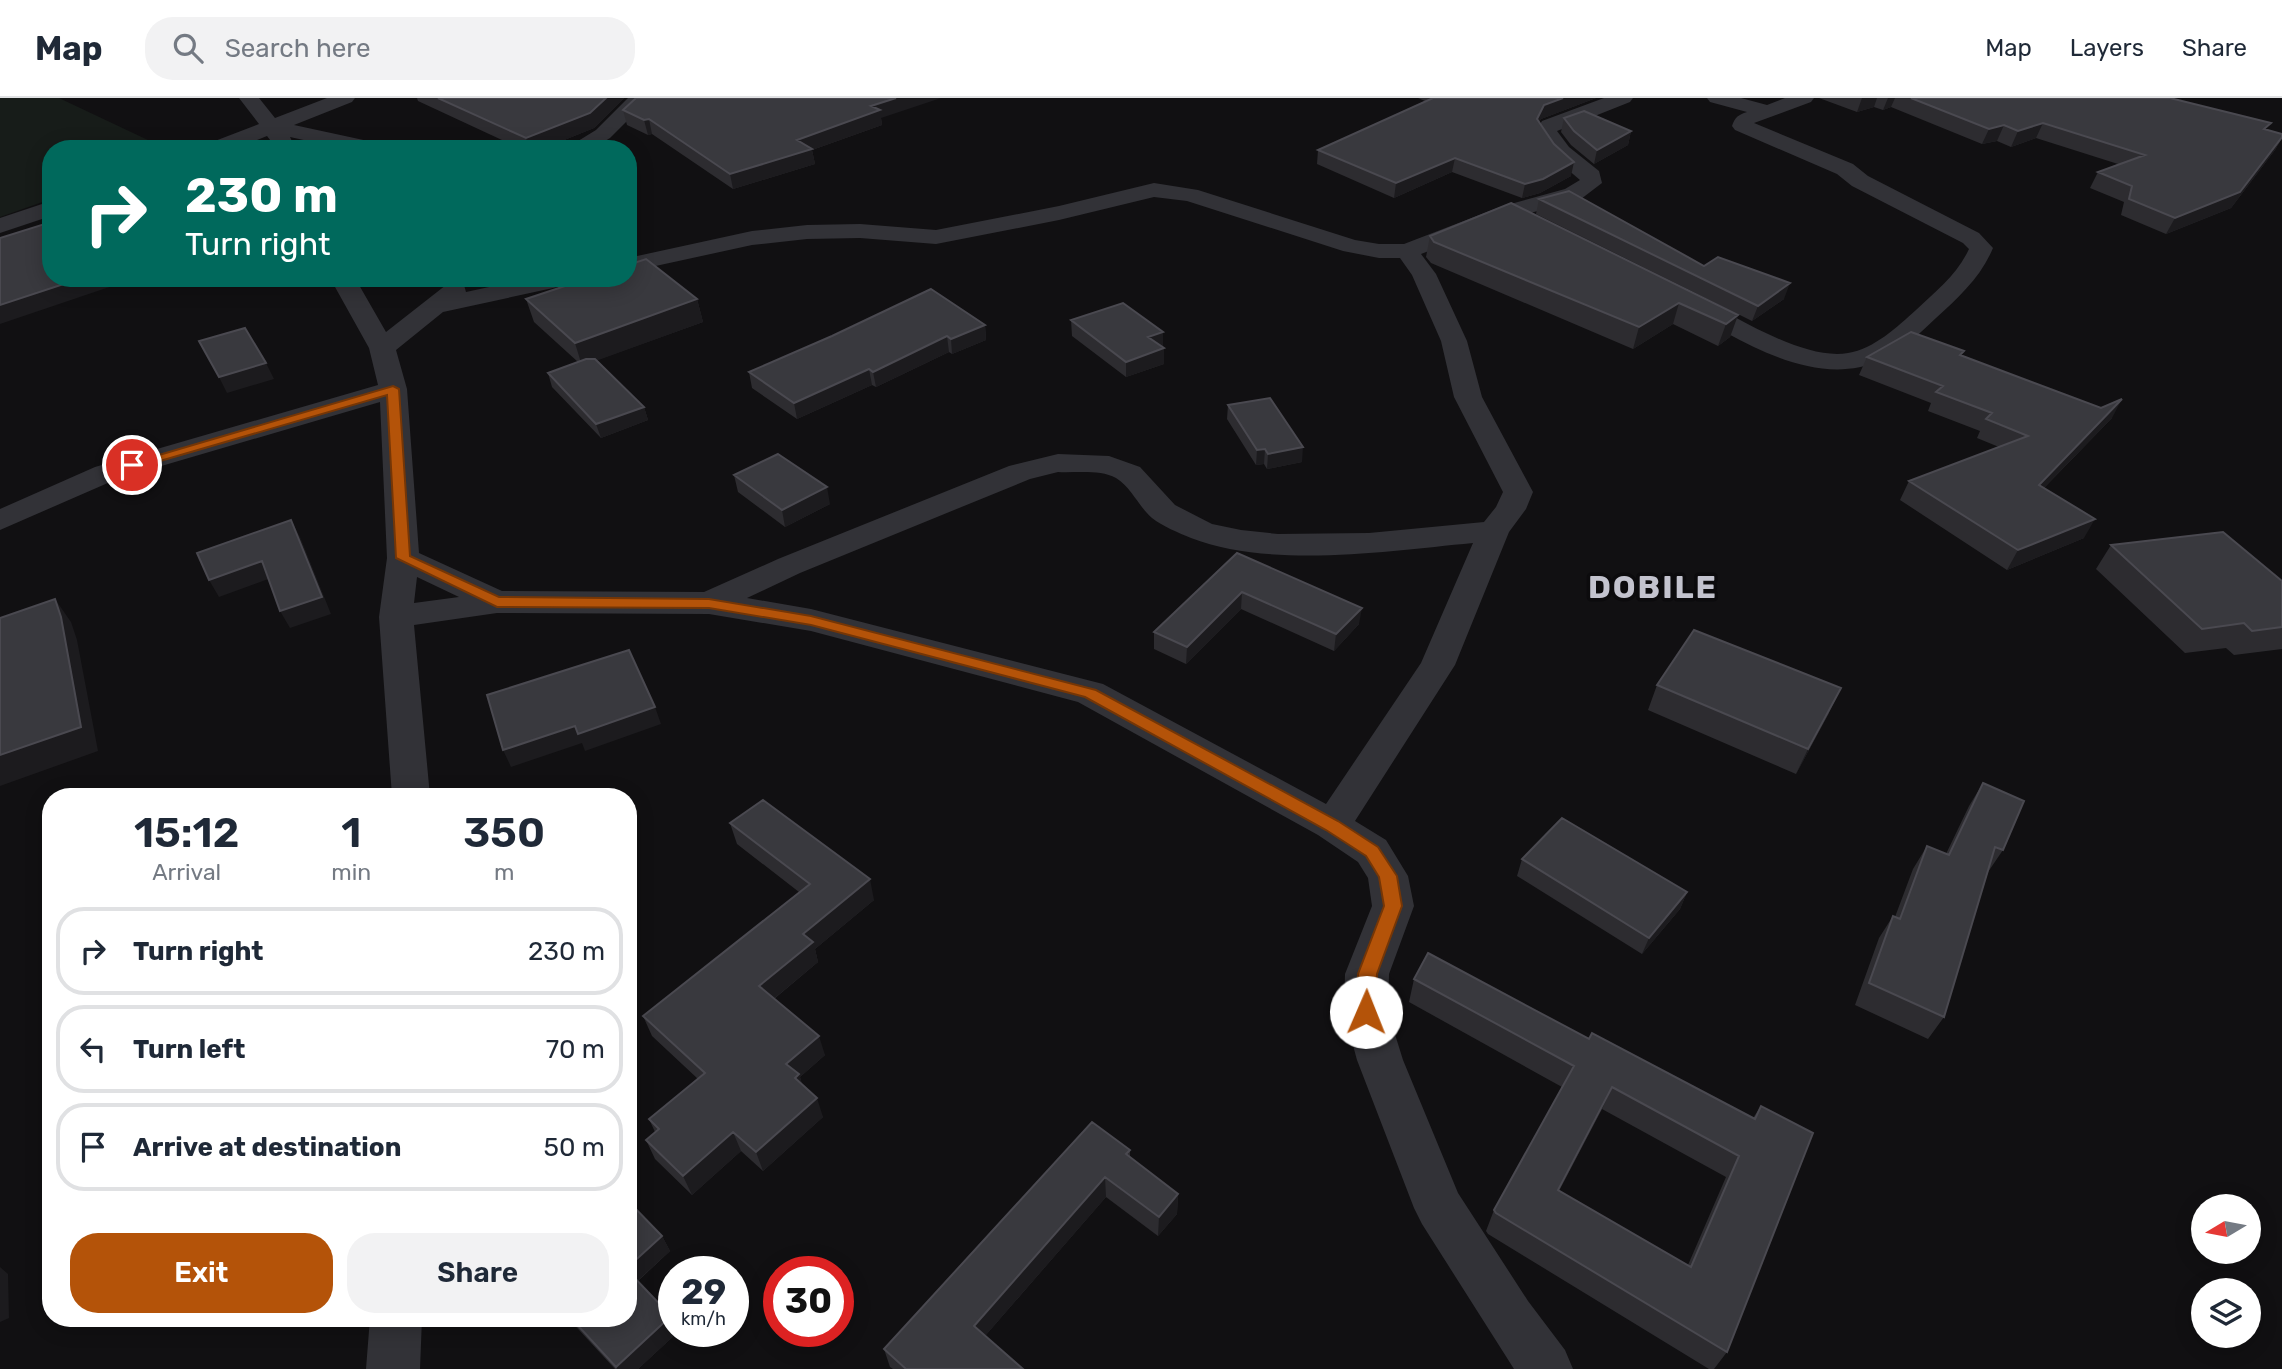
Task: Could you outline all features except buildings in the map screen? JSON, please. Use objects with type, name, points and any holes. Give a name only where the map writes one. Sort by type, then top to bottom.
[{"type":"street","points":[[249,98],[284,140]]},
{"type":"street","points":[[240,140],[345,98]]},
{"type":"street","points":[[592,140],[603,134],[640,98]]},
{"type":"street","points":[[637,263],[751,238],[807,232],[860,231],[936,237],[1059,213],[1154,190],[1190,195],[1351,246],[1379,251],[1407,251],[1508,212],[1573,194],[1591,183],[1591,176],[1561,152],[1546,131],[1549,125],[1623,98]]},
{"type":"street","points":[[1717,98],[1767,111]]},
{"type":"street","points":[[1674,295],[1761,339],[1828,363],[1846,363],[1900,338],[1959,284],[1978,256],[1981,248],[1971,238],[1860,181],[1845,169],[1742,126],[1744,120],[1804,98]]},
{"type":"street","points":[[275,127],[334,140]]},
{"type":"street","points":[[0,226],[42,211]]},
{"type":"street","points":[[1508,212],[1544,230]]},
{"type":"street","points":[[1332,825],[1438,665],[1494,531],[1511,509],[1518,492],[1468,397],[1454,341],[1424,274],[1407,251]]},
{"type":"street","points":[[347,287],[382,348],[393,389],[403,558],[396,617],[410,788]]},
{"type":"street","points":[[382,348],[459,287]]},
{"type":"street","points":[[436,306],[525,287]]},
{"type":"street","points":[[0,522],[106,473],[393,389]]},
{"type":"street","points":[[709,603],[789,566],[1007,477],[1058,463],[1109,465],[1129,473],[1164,512],[1202,531],[1241,540],[1278,544],[1369,543],[1494,531]]},
{"type":"street","points":[[403,558],[497,602]]},
{"type":"street","points":[[396,617],[497,602],[709,603],[811,620],[1090,693],[1332,825],[1372,851],[1388,876],[1393,906],[1367,974],[1366,1012],[1380,1060],[1439,1208],[1510,1319],[1546,1369]]},
{"type":"street","points":[[393,1369],[395,1327]]},
{"type":"shaded area","points":[[0,98],[59,98],[148,140],[42,140],[42,202],[0,217]]},
{"type":"district","name":"DOBILE","points":[[1653,587]]},
{"type":"route","points":[[132,465],[393,389],[403,558],[497,602],[709,603],[811,620],[1090,693],[1332,825],[1372,851],[1388,876],[1393,906],[1367,974],[1366,1012]]}]
